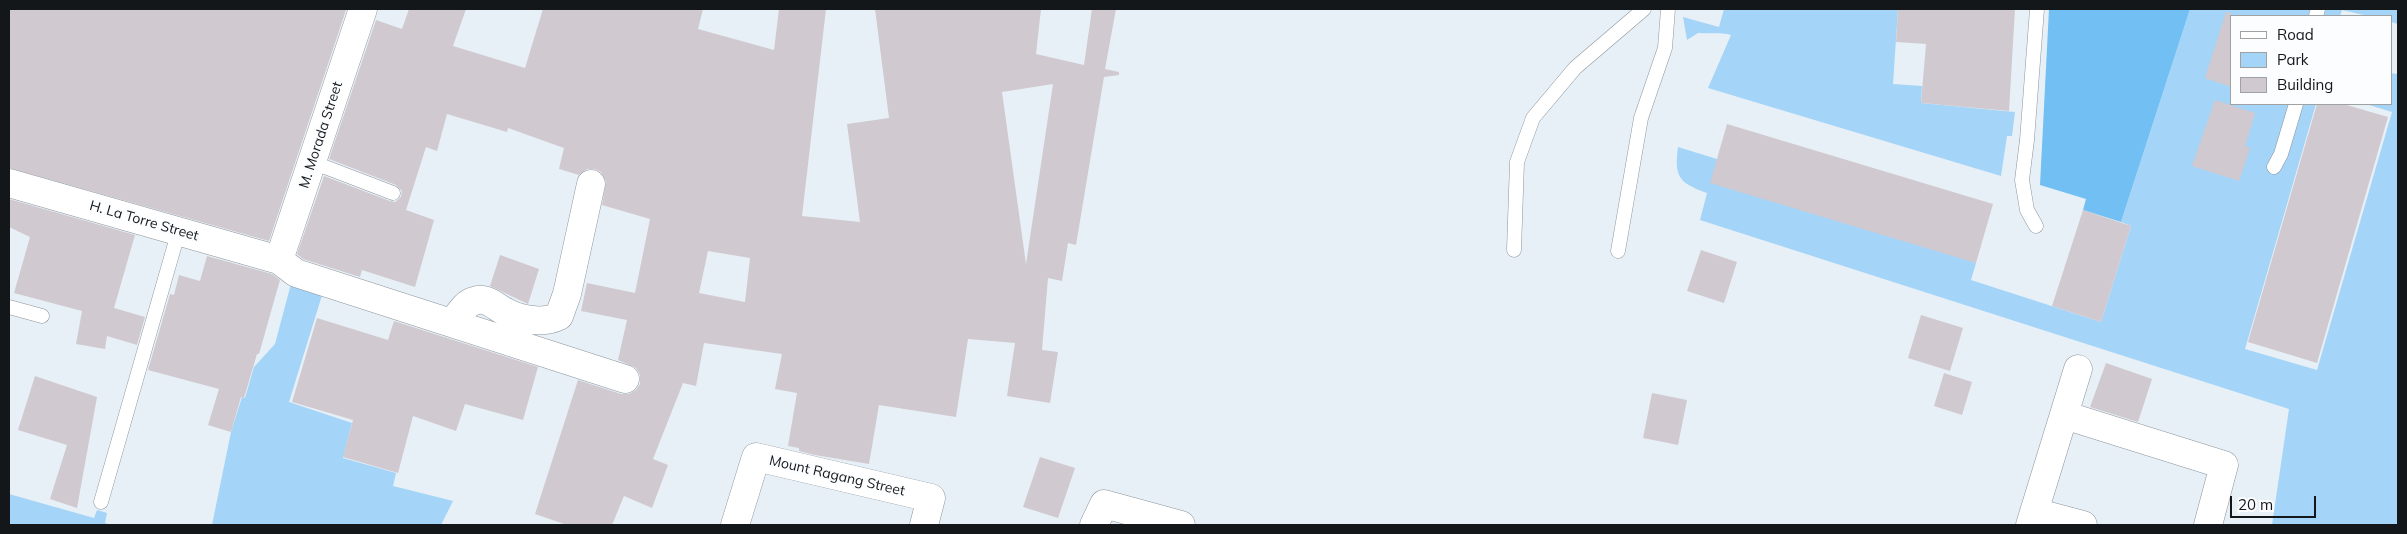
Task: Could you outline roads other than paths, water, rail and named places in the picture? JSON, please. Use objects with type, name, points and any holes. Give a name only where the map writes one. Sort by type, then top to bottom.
[{"type":"street","name":"M. Morada Street","points":[[279,260],[363,9]]},
{"type":"street","name":"H. La Torre Street","points":[[9,183],[279,260],[296,273],[625,379]]},
{"type":"street","points":[[452,322],[464,307],[474,300],[483,299],[517,317],[552,320],[559,316],[567,294],[591,184]]},
{"type":"street","points":[[2078,369],[2032,518],[2083,525]]},
{"type":"street","points":[[2064,415],[2224,465],[2208,525]]},
{"type":"street","name":"Mount Ragang Street","points":[[735,525],[756,456],[931,498],[924,525]]},
{"type":"street","points":[[1099,514],[1181,525]]},
{"type":"lane","points":[[1514,250],[1517,162],[1533,118],[1575,68],[1644,9]]},
{"type":"lane","points":[[1618,251],[1641,118],[1665,48],[1668,9]]},
{"type":"lane","points":[[2036,226],[2028,210],[2022,180],[2037,9]]},
{"type":"lane","points":[[2274,167],[2281,154],[2296,105]]},
{"type":"lane","points":[[312,162],[393,193]]},
{"type":"lane","points":[[101,502],[179,230]]},
{"type":"lane","points":[[9,307],[42,316]]}]
